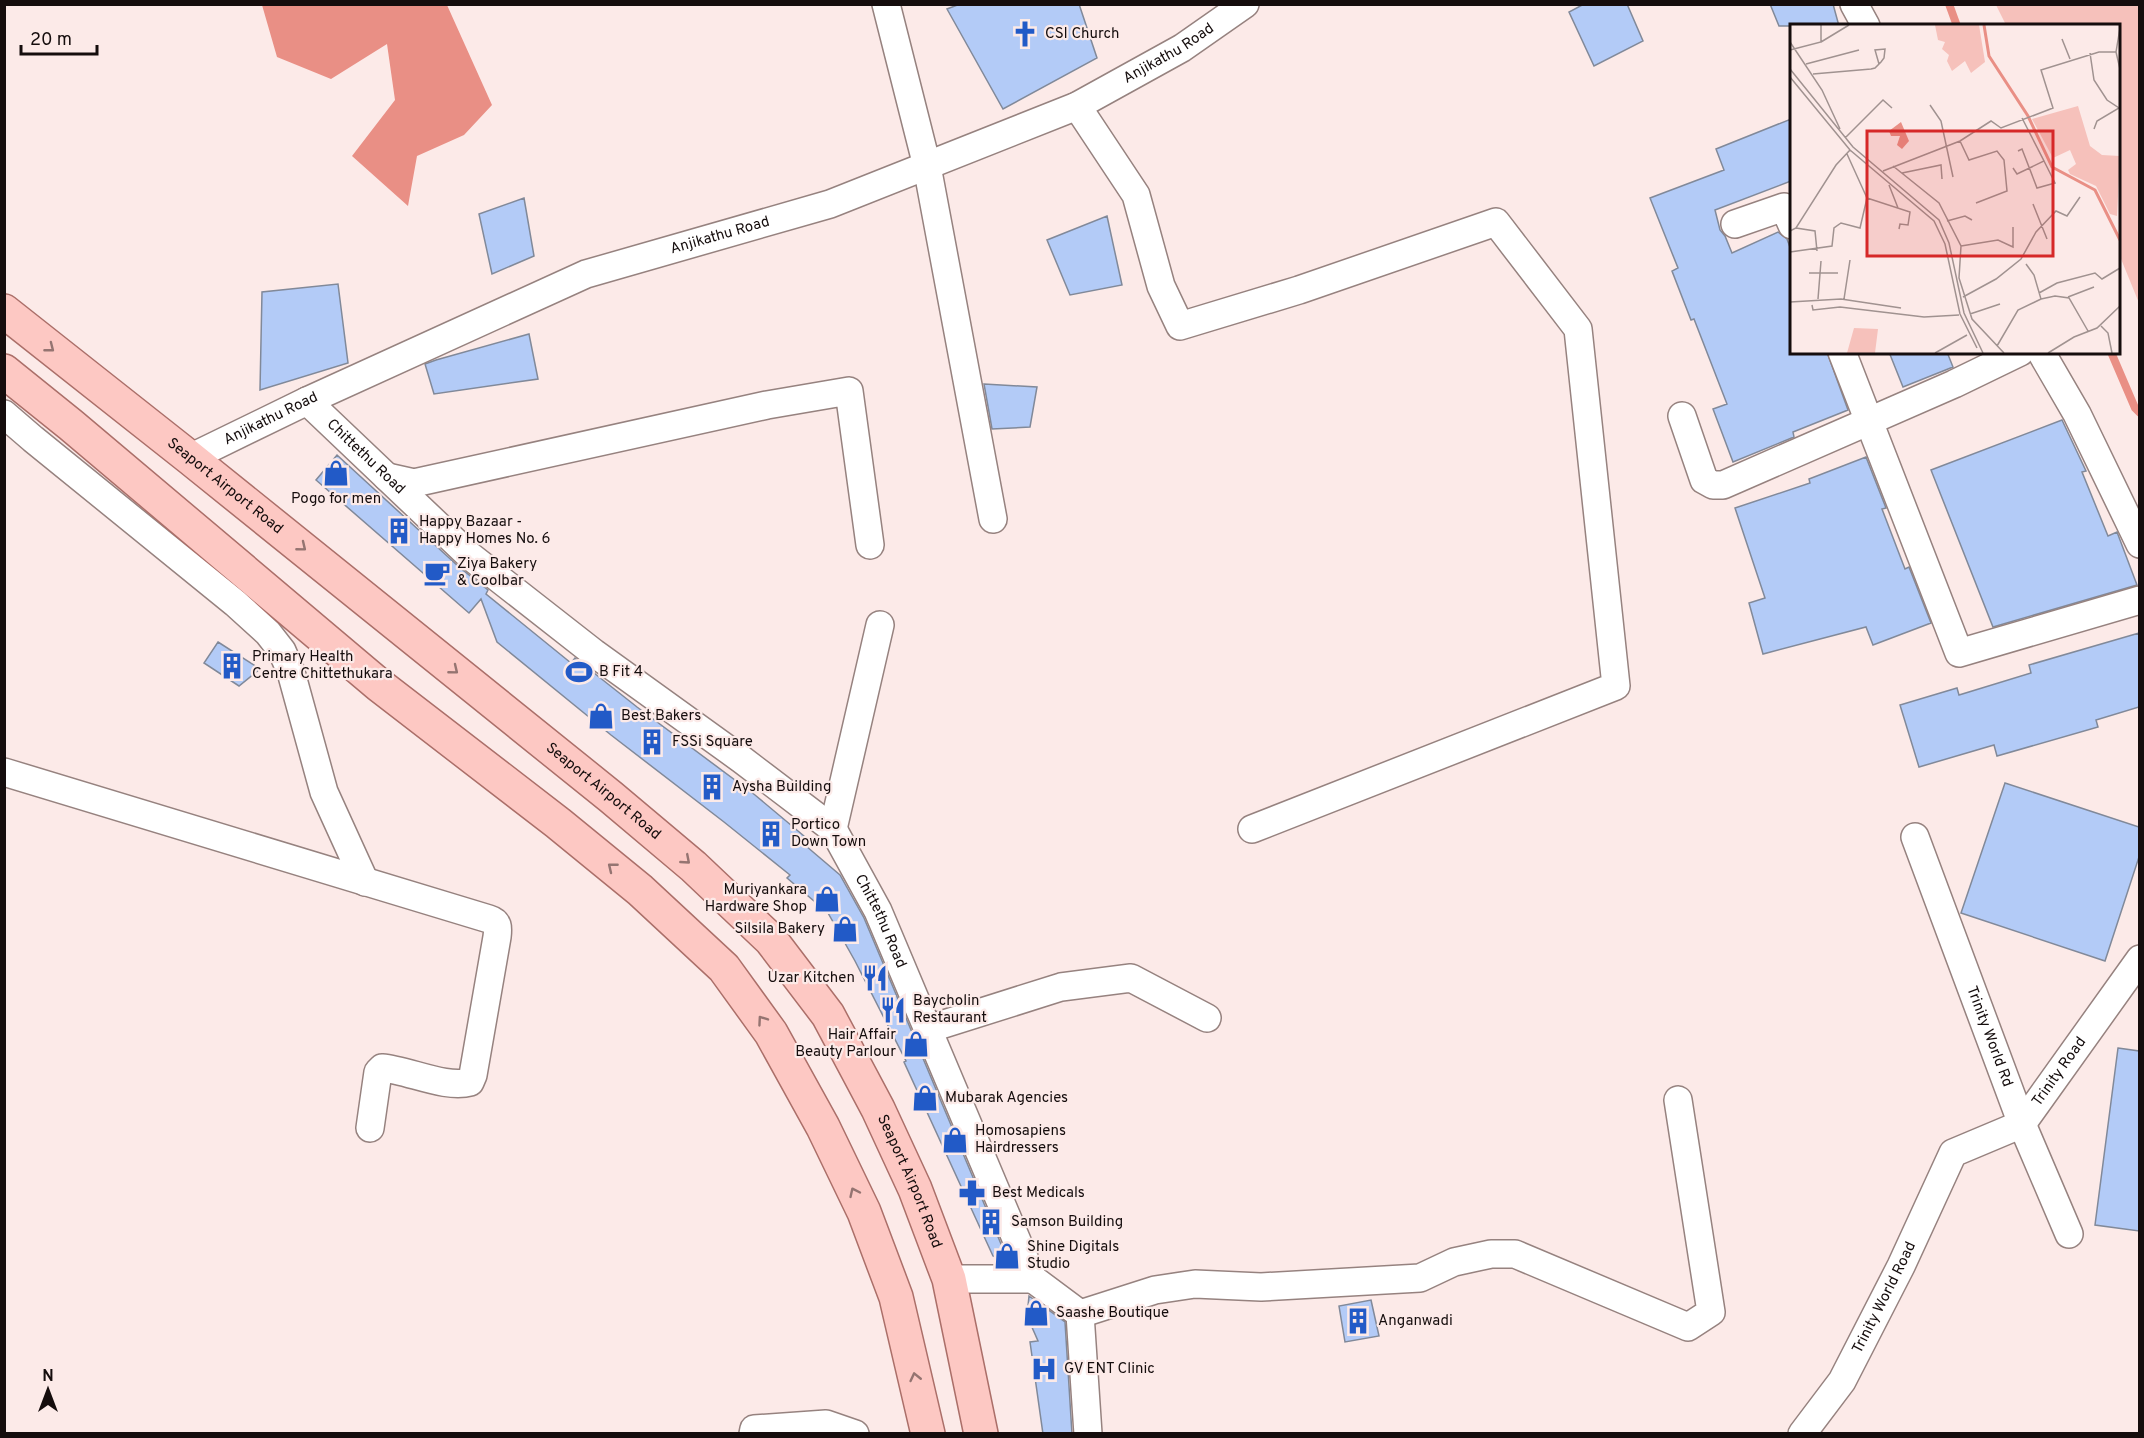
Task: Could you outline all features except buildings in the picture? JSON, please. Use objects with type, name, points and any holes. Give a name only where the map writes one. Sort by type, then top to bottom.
[{"type":"main road","name":"Seaport Airport Road","points":[[4,311],[611,797],[693,866],[771,940],[828,1015],[878,1109],[915,1189],[949,1279],[981,1434]]},
{"type":"main road","points":[[4,371],[80,432],[379,685],[558,823],[640,890],[724,968],[771,1033],[824,1127],[864,1212],[896,1298],[928,1434]]},
{"type":"street","points":[[886,4],[927,166],[993,519]]},
{"type":"street","name":"Anjikathu Road","points":[[190,458],[307,401],[586,274],[830,204],[1077,106],[1182,48],[1245,4]]},
{"type":"street","points":[[1854,4],[1865,24]]},
{"type":"street","points":[[1077,106],[1136,195],[1161,286],[1179,326],[1299,290],[1496,222],[1578,329],[1616,686],[1252,829]]},
{"type":"street","points":[[1735,224],[1784,207],[1790,222]]},
{"type":"street","points":[[1843,354],[1959,653],[2139,600]]},
{"type":"street","points":[[1682,416],[1704,480],[1713,484],[1723,484],[1869,422],[2016,354]]},
{"type":"street","points":[[2041,354],[2077,414],[2139,544]]},
{"type":"street","points":[[387,477],[414,483],[732,412],[849,391],[870,545]]},
{"type":"street","name":"Chittethu Road","points":[[307,401],[470,556],[594,653],[741,759],[833,829],[878,911],[1032,1279]]},
{"type":"street","points":[[4,414],[235,603],[268,633],[282,651],[291,672],[324,792],[364,882]]},
{"type":"street","points":[[833,829],[880,625]]},
{"type":"street","points":[[4,772],[489,918],[496,923],[498,926],[470,1082],[463,1084],[442,1081],[382,1068],[378,1072],[370,1128]]},
{"type":"street","name":"Trinity World Rd","points":[[1915,837],[2022,1124],[2070,1234]]},
{"type":"street","name":"Trinity Road","points":[[2022,1124],[2139,959]]},
{"type":"street","points":[[928,1029],[1061,987],[1131,978],[1207,1018]]},
{"type":"street","points":[[1080,1314],[1155,1290],[1194,1284],[1261,1287],[1420,1278],[1454,1262],[1491,1254],[1515,1254],[1688,1327],[1711,1312],[1678,1100]]},
{"type":"street","name":"Trinity World Road","points":[[1802,1434],[1842,1381],[1901,1266],[1953,1153],[2022,1124]]},
{"type":"street","points":[[949,1279],[1032,1279],[1080,1314]]},
{"type":"street","points":[[1080,1314],[1088,1434]]},
{"type":"street","points":[[753,1434],[754,1429],[825,1424],[855,1434]]},
{"type":"shaded area","points":[[262,5],[447,5],[492,105],[464,135],[417,156],[408,206],[352,156],[395,100],[387,44],[331,79],[277,57]]},
{"type":"shaded area","points":[[1996,5],[2139,5],[2139,303],[2120,256],[2120,24],[2006,24]]},
{"type":"waterway","points":[[1949,4],[1956,24]]},
{"type":"waterway","points":[[2112,354],[2135,408],[2140,413]]},
{"type":"place","name":"CSI Church","points":[[1025,34]]},
{"type":"place","name":"Pogo for men","points":[[336,473]]},
{"type":"place","name":"Happy Bazaar - Happy Homes No. 6","points":[[399,531]]},
{"type":"place","name":"Ziya Bakery & Coolbar","points":[[437,573]]},
{"type":"place","name":"Primary Health Centre Chittethukara","points":[[232,666]]},
{"type":"place","name":"B Fit 4","points":[[579,672]]},
{"type":"place","name":"Best Bakers","points":[[601,716]]},
{"type":"place","name":"FSSi Square","points":[[652,742]]},
{"type":"place","name":"Aysha Building","points":[[712,787]]},
{"type":"place","name":"Portico Down Town","points":[[771,834]]},
{"type":"place","name":"Muriyankara Hardware Shop","points":[[827,899]]},
{"type":"place","name":"Silsila Bakery","points":[[845,929]]},
{"type":"place","name":"Uzar Kitchen","points":[[875,978]]},
{"type":"place","name":"Baycholin Restaurant","points":[[893,1010]]},
{"type":"place","name":"Hair Affair Beauty Parlour","points":[[916,1044]]},
{"type":"place","name":"Mubarak Agencies","points":[[925,1098]]},
{"type":"place","name":"Homosapiens Hairdressers","points":[[955,1140]]},
{"type":"place","name":"Best Medicals","points":[[972,1193]]},
{"type":"place","name":"Samson Building","points":[[991,1222]]},
{"type":"place","name":"Shine Digitals Studio","points":[[1007,1256]]},
{"type":"place","name":"Saashe Boutique","points":[[1036,1313]]},
{"type":"place","name":"Anganwadi","points":[[1358,1321]]},
{"type":"place","name":"GV ENT Clinic","points":[[1044,1369]]}]
